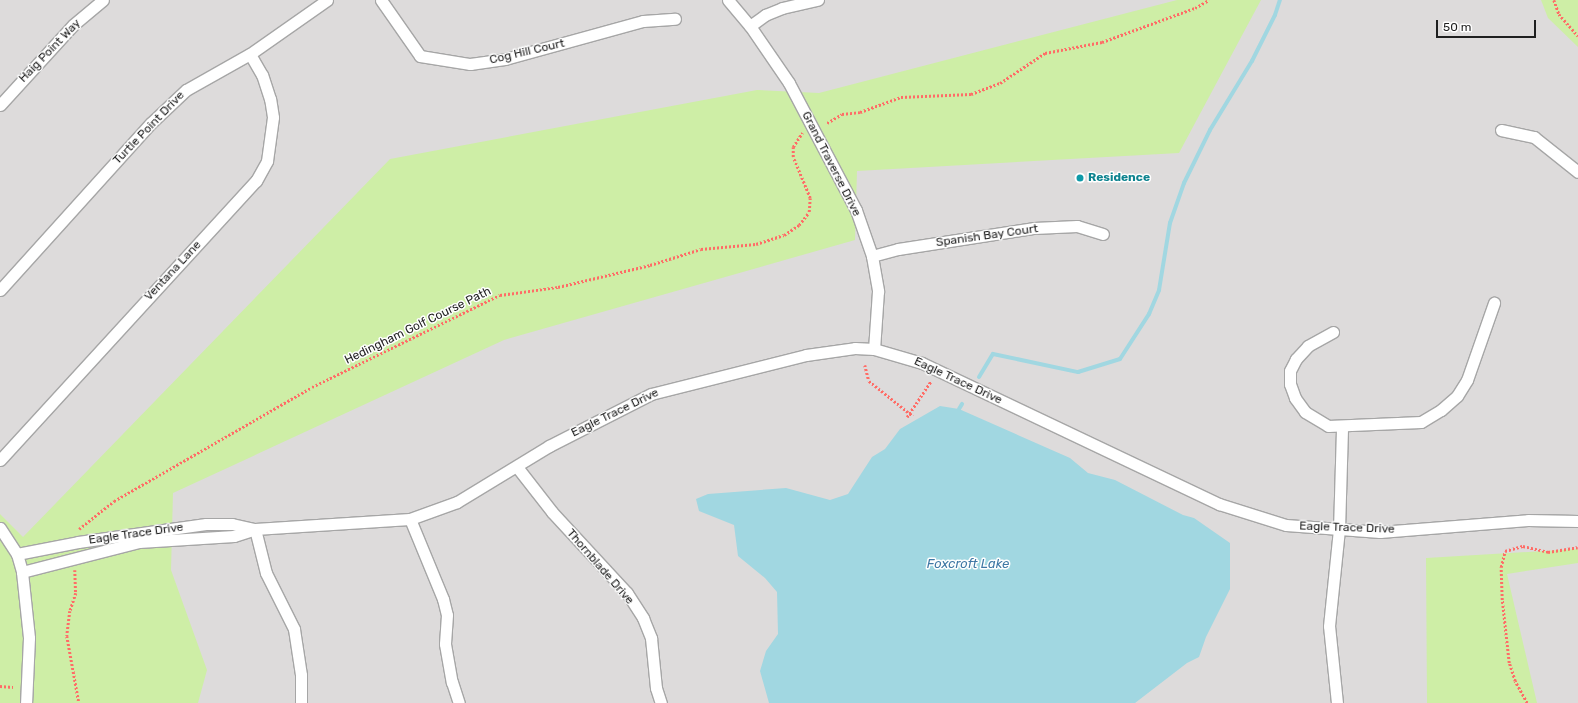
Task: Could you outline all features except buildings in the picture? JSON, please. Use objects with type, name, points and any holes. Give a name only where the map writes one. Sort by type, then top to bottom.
[{"type":"street","name":"Haig Point Way","points":[[0,105],[73,25],[103,0]]},
{"type":"street","name":"Turtle Point Drive","points":[[0,290],[169,105],[186,90],[250,54],[327,0]]},
{"type":"street","name":"Cog Hill Court","points":[[381,0],[420,56],[470,64],[505,60],[643,21],[676,19]]},
{"type":"street","name":"Grand Traverse Drive","points":[[728,0],[750,26],[789,84],[827,152],[856,210],[872,256],[878,291],[874,349]]},
{"type":"street","points":[[750,26],[764,15],[782,8],[818,0]]},
{"type":"street","name":"Ventana Lane","points":[[0,460],[256,180],[267,161],[273,117],[270,99],[262,75],[250,54]]},
{"type":"street","points":[[1501,130],[1534,137],[1578,172]]},
{"type":"street","name":"Spanish Bay Court","points":[[872,256],[898,250],[1034,228],[1077,226],[1103,234]]},
{"type":"street","points":[[1333,332],[1308,346],[1296,359],[1290,371],[1290,384],[1295,398],[1304,412],[1328,426],[1342,427],[1420,422],[1441,410],[1457,396],[1467,380],[1494,303]]},
{"type":"street","name":"Eagle Trace Drive","points":[[22,572],[139,542],[234,536],[254,529],[410,519],[457,502],[517,467],[549,446],[651,394],[806,355],[855,348],[874,349],[922,362],[1219,504],[1286,525],[1339,526],[1380,532],[1486,523],[1578,521]]},
{"type":"street","points":[[1334,702],[1329,626],[1339,526],[1342,427]]},
{"type":"street","name":"Thornblade Drive","points":[[517,467],[552,512],[627,593],[643,618],[651,638],[656,688],[661,703]]},
{"type":"street","points":[[410,519],[443,599],[446,615],[445,644],[452,682],[459,703]]},
{"type":"street","name":"Eagle Trace Drive","points":[[17,554],[85,541],[206,524],[232,524],[254,529]]},
{"type":"street","points":[[0,528],[17,554],[22,572],[29,638],[26,703]]},
{"type":"street","points":[[254,529],[266,573],[294,629],[301,675],[301,703]]},
{"type":"path","points":[[827,123],[842,114],[860,112],[901,97],[971,94],[1000,83],[1045,53],[1102,42],[1195,8],[1209,0]]},
{"type":"path","points":[[1554,0],[1559,14],[1578,36]]},
{"type":"path","name":"Hedingham Golf Course Path","points":[[78,536],[79,530],[85,523],[114,500],[305,390],[500,295],[558,287],[650,265],[702,249],[756,244],[784,235],[799,225],[809,212],[810,198],[794,157],[793,147],[802,133]]},
{"type":"path","points":[[865,365],[869,381],[913,416]]},
{"type":"path","points":[[907,417],[931,382]]},
{"type":"path","points":[[1527,703],[1515,681],[1509,663],[1502,600],[1501,567],[1505,551],[1523,546],[1548,552],[1578,547]]},
{"type":"path","points":[[76,564],[76,593],[70,611],[68,636],[79,703]]},
{"type":"path","points":[[0,686],[13,686]]},
{"type":"shaded area","points":[[0,0],[1578,0],[1578,703],[0,703]]},
{"type":"green space","points":[[1177,0],[1261,0],[1179,153],[857,171],[855,240],[504,340],[173,493],[171,570],[207,670],[198,703],[0,703],[0,514],[23,537],[390,159],[757,90],[819,93]]},
{"type":"green space","points":[[1541,0],[1578,0],[1578,47],[1548,18]]},
{"type":"green space","points":[[1578,549],[1578,563],[1507,574],[1537,703],[1427,703],[1426,558]]},
{"type":"water","name":"Foxcroft Lake","points":[[940,406],[959,409],[1070,458],[1088,473],[1115,480],[1183,515],[1194,518],[1230,543],[1230,589],[1206,637],[1199,657],[1187,663],[1135,703],[769,703],[760,671],[766,651],[778,634],[777,592],[765,578],[738,556],[734,525],[699,511],[696,499],[708,494],[786,488],[830,500],[848,494],[872,457],[885,449],[900,429]]},
{"type":"waterway","points":[[979,377],[993,354],[1078,372],[1120,359],[1149,314],[1159,290],[1170,223],[1184,183],[1210,130],[1252,61],[1275,15],[1280,0]]},
{"type":"waterway","points":[[959,409],[962,404]]},
{"type":"place","name":"Residence","points":[[1080,178]]}]
